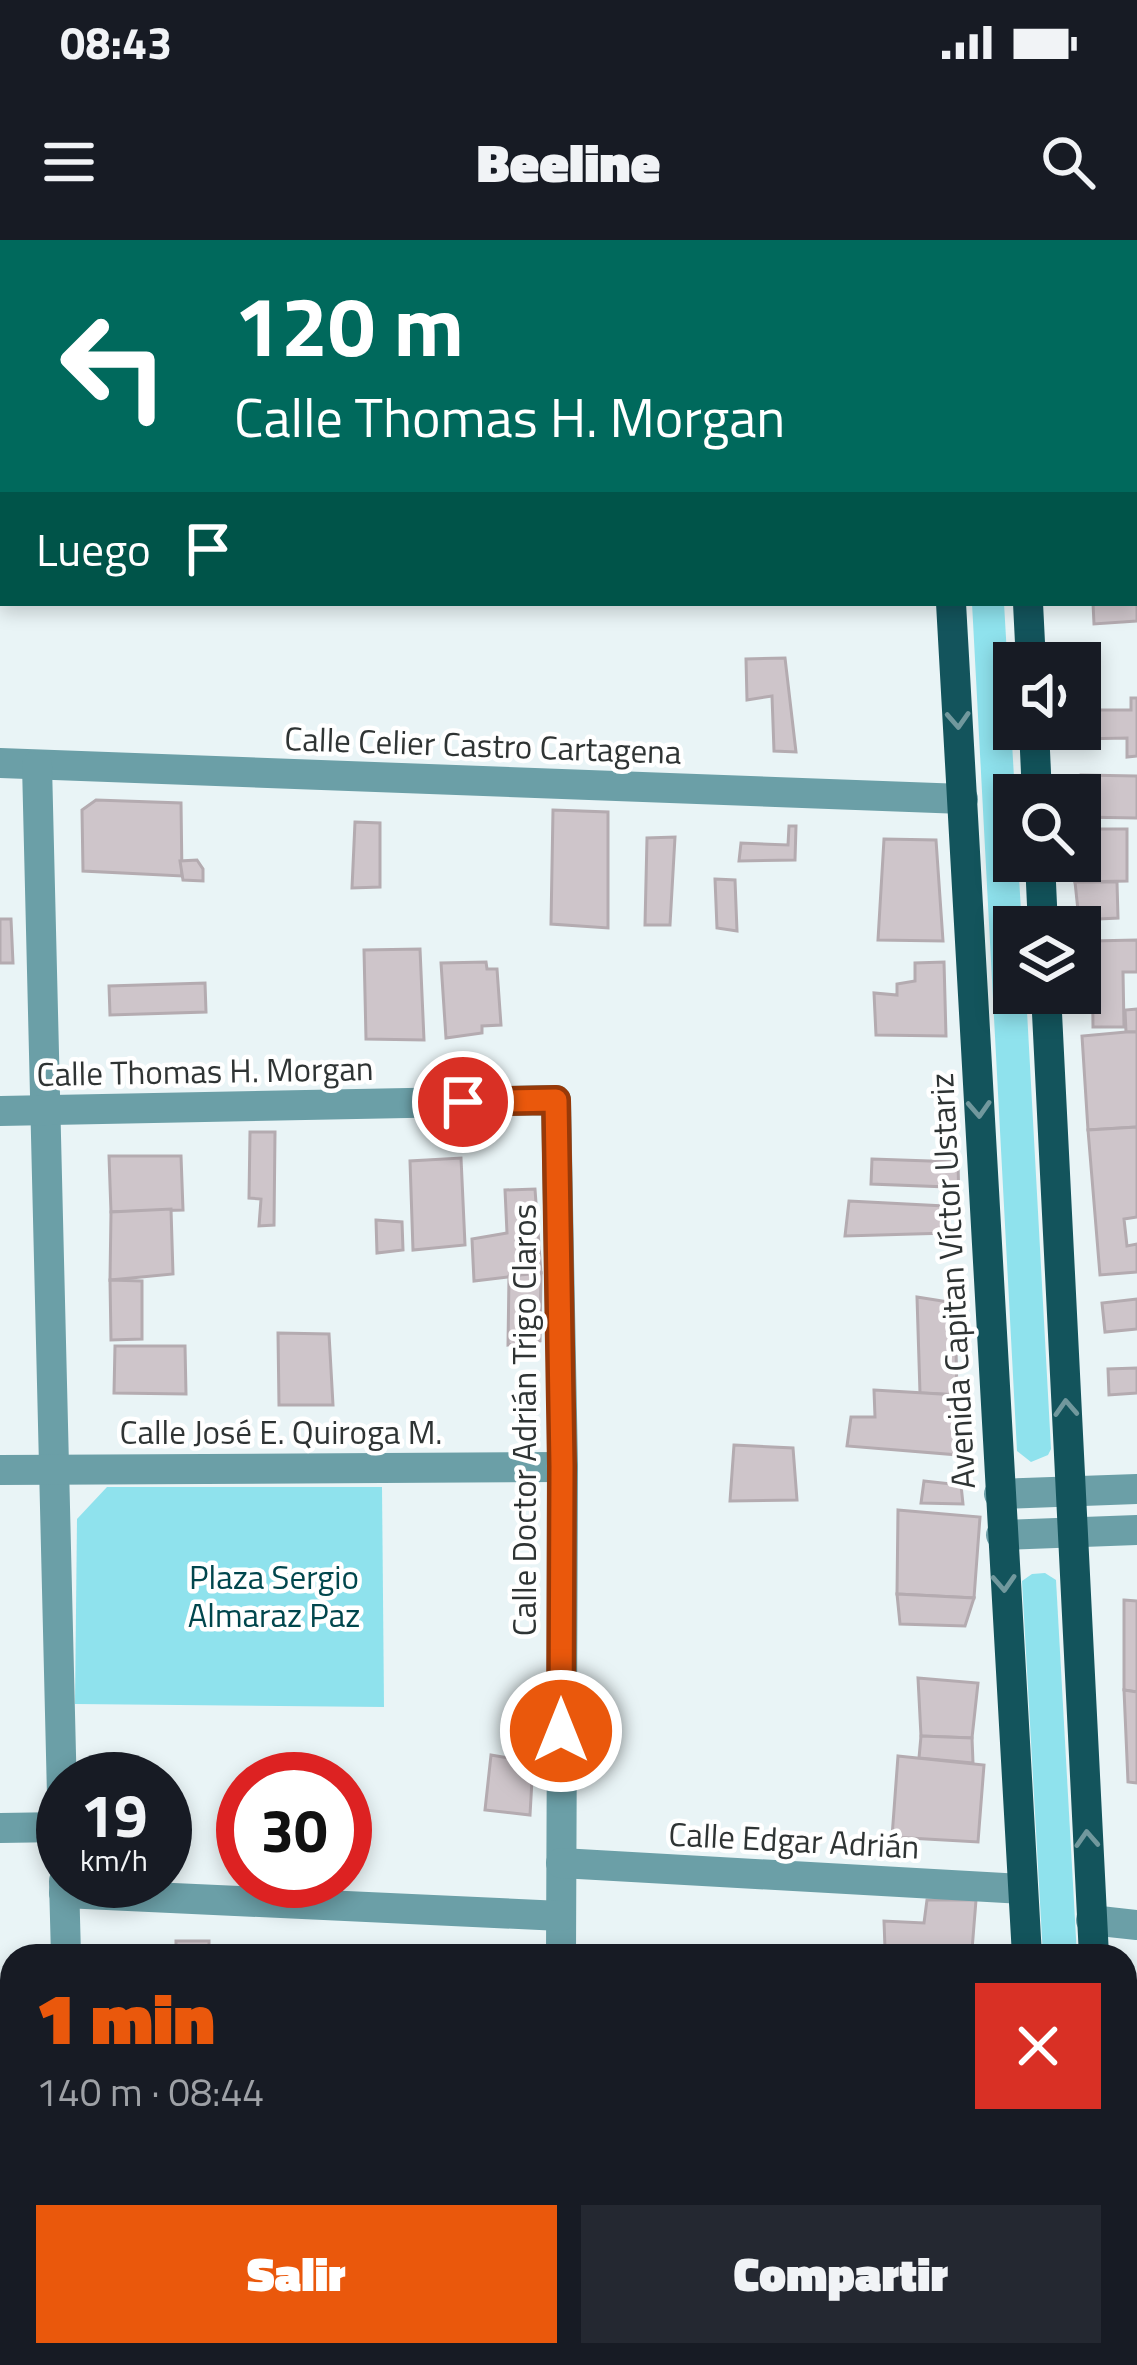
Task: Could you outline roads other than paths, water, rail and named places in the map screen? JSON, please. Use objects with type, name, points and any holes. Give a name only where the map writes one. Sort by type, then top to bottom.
[{"type":"main road","name":"Avenida Capitan Víctor Ustariz","points":[[951,606],[1026,1944]]},
{"type":"main road","points":[[1028,606],[1030,642]]},
{"type":"main road","points":[[1047,1014],[1093,1944]]},
{"type":"street","name":"Calle Celier Castro Cartagena","points":[[0,763],[962,799]]},
{"type":"street","points":[[37,765],[61,1752]]},
{"type":"street","name":"Calle Thomas H. Morgan","points":[[0,1111],[556,1100]]},
{"type":"street","name":"Calle Doctor Adrián Trigo Claros","points":[[556,1100],[562,1466],[561,1944]]},
{"type":"street","name":"Calle José E. Quiroga M.","points":[[0,1470],[562,1466]]},
{"type":"street","points":[[999,1494],[1137,1490]]},
{"type":"street","points":[[1001,1535],[1137,1530]]},
{"type":"street","points":[[0,1828],[36,1827]]},
{"type":"street","name":"Calle Edgar Adrián","points":[[561,1863],[1023,1889]]},
{"type":"street","points":[[192,1894],[561,1916]]},
{"type":"street","points":[[65,1908],[66,1944]]},
{"type":"street","points":[[1091,1920],[1137,1925]]},
{"type":"park label","name":"Plaza Sergio Almaraz Paz","points":[[274,1596]]}]
